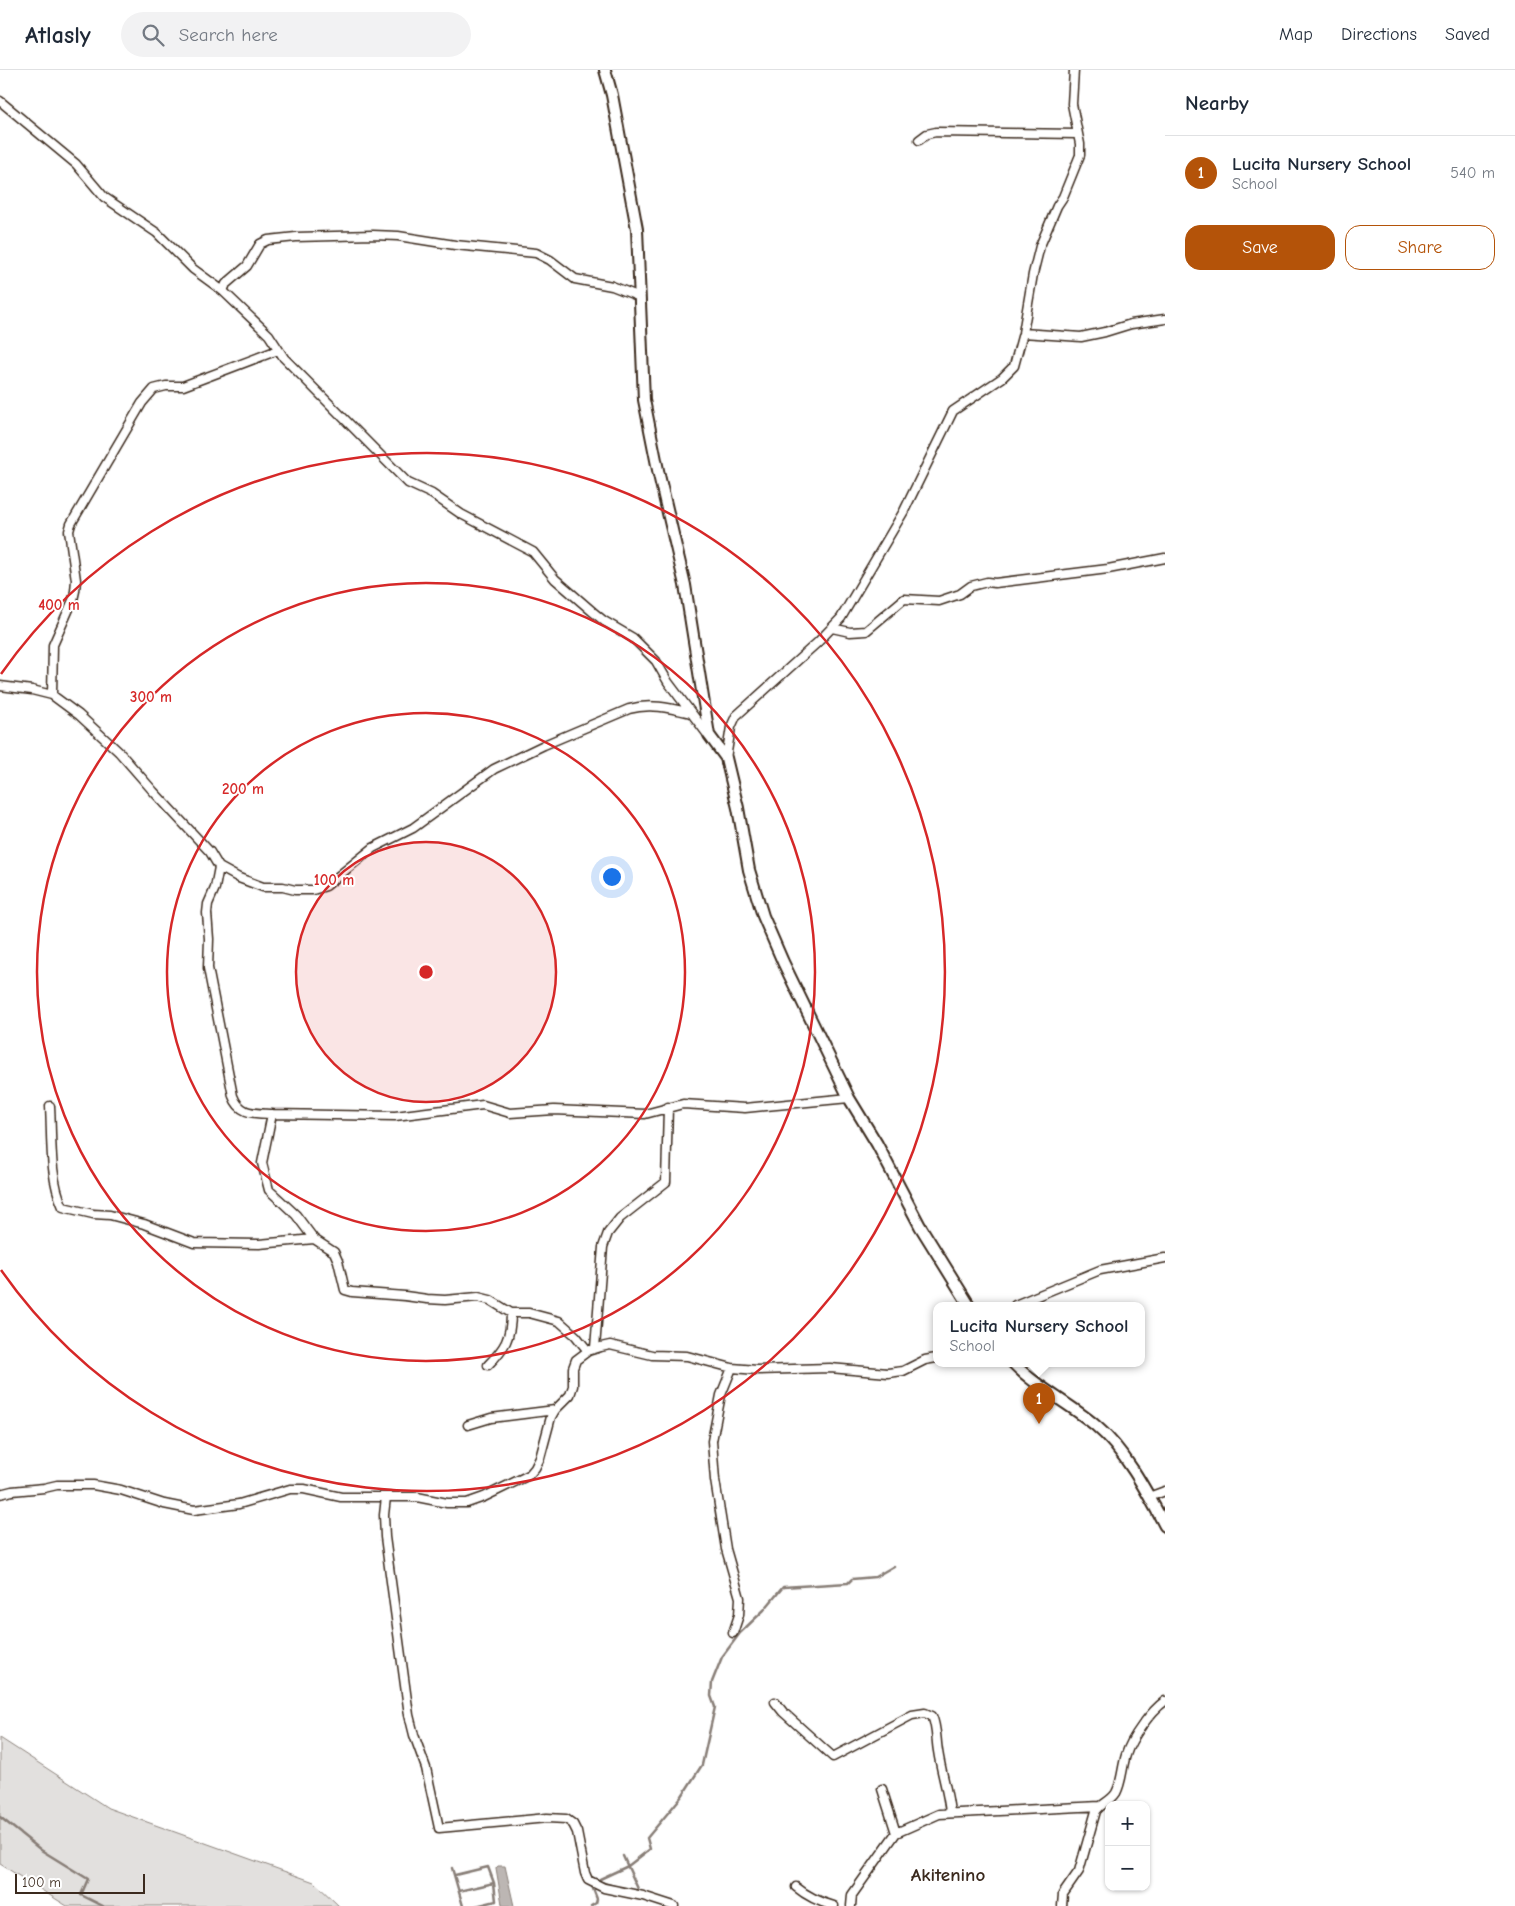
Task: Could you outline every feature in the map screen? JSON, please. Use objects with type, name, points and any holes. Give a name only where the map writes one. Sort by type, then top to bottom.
[{"type":"street","points":[[605,70],[637,228],[644,400],[659,475],[685,585],[709,735]]},
{"type":"street","points":[[967,1302],[920,1226],[877,1144],[849,1098],[810,1020],[763,916],[749,870],[738,808],[726,758],[731,728],[736,716],[818,642],[832,628],[850,603],[904,511],[953,411],[1010,371],[1018,356],[1040,246],[1078,160],[1080,144],[1072,104],[1074,70]]},
{"type":"street","points":[[0,101],[76,164],[104,197],[157,233],[193,269],[224,291],[257,322],[269,335],[278,350],[408,483],[432,494],[461,514],[533,552],[555,579],[592,612],[633,638],[656,662],[668,682],[726,758]]},
{"type":"street","points":[[919,140],[928,134],[936,132],[1077,134]]},
{"type":"street","points":[[224,291],[226,284],[248,266],[260,244],[268,240],[296,237],[373,235],[398,236],[456,245],[536,253],[550,260],[575,279],[612,286],[640,297]]},
{"type":"street","points":[[1023,333],[1081,337],[1131,324],[1165,319]]},
{"type":"street","points":[[52,695],[53,645],[73,600],[75,591],[76,580],[70,531],[71,524],[142,403],[154,389],[166,386],[183,386],[278,350]]},
{"type":"street","points":[[832,628],[850,632],[866,631],[904,599],[939,601],[960,594],[971,586],[987,582],[995,583],[1046,578],[1099,571],[1165,558]]},
{"type":"street","points":[[0,686],[32,690],[52,695],[79,715],[119,752],[210,852],[219,867],[263,888],[283,887],[295,890],[313,890],[326,886],[373,848],[413,828],[494,769],[536,748],[628,709],[640,706],[651,705],[691,713]]},
{"type":"street","points":[[219,867],[207,913],[209,939],[208,968],[226,1064],[236,1104],[242,1110],[272,1114],[394,1116],[483,1105],[510,1113],[554,1110],[645,1114],[683,1104],[745,1108],[849,1098]]},
{"type":"street","points":[[50,1106],[55,1181],[59,1198],[64,1207],[144,1224],[194,1243],[259,1244],[314,1239]]},
{"type":"street","points":[[591,1350],[603,1248],[608,1233],[620,1218],[666,1182],[668,1107]]},
{"type":"street","points":[[272,1114],[262,1164],[268,1190],[296,1215],[314,1239],[334,1252],[345,1290],[445,1300],[478,1297],[490,1300],[511,1313],[529,1313],[559,1321],[591,1350]]},
{"type":"street","points":[[1022,1302],[1100,1270],[1165,1258]]},
{"type":"street","points":[[488,1365],[502,1352],[508,1340],[511,1313]]},
{"type":"street","points":[[0,1494],[12,1490],[44,1488],[57,1485],[93,1484],[121,1490],[164,1504],[194,1510],[239,1504],[290,1489],[341,1497],[418,1497],[447,1503],[467,1502],[484,1497],[529,1475],[540,1458],[555,1410],[570,1395],[573,1386],[573,1368],[576,1360],[591,1350],[610,1345],[652,1355],[687,1356],[732,1368],[757,1370],[830,1368],[888,1373],[903,1370],[933,1359]]},
{"type":"street","points":[[1017,1367],[1045,1390],[1079,1412],[1108,1437],[1150,1497],[1165,1526]]},
{"type":"street","points":[[732,1368],[721,1395],[712,1441],[715,1480],[726,1549],[740,1598],[739,1615],[733,1633]]},
{"type":"street","points":[[468,1425],[491,1418],[555,1410]]},
{"type":"street","points":[[1150,1497],[1165,1491]]},
{"type":"street","points":[[386,1496],[384,1514],[385,1537],[409,1714],[414,1736],[426,1768],[439,1828],[547,1818],[566,1819],[573,1824],[578,1832],[584,1873],[588,1880],[604,1888],[643,1896],[674,1906]]},
{"type":"street","points":[[796,1887],[808,1897],[819,1902],[835,1906],[851,1905],[852,1895],[896,1833],[939,1814],[1100,1806],[1107,1803],[1116,1793],[1129,1747],[1150,1715],[1165,1701]]},
{"type":"street","points":[[775,1702],[783,1712],[833,1757],[912,1716],[925,1713],[932,1716],[935,1722],[938,1753],[947,1789],[950,1812]]},
{"type":"street","points":[[882,1789],[896,1833]]},
{"type":"street","points":[[1062,1906],[1063,1894],[1079,1871],[1087,1849],[1093,1817],[1100,1806]]},
{"type":"shaded area","points":[[0,1738],[108,1808],[314,1882],[339,1906],[67,1906],[0,1864]]},
{"type":"shaded area","points":[[498,1866],[505,1866],[514,1906],[504,1906],[502,1904],[496,1868]]},
{"type":"waterway","points":[[591,1906],[596,1903],[597,1899],[592,1886],[600,1879],[628,1866],[650,1849],[647,1838],[682,1796],[702,1765],[715,1707],[711,1696],[712,1682],[722,1657],[740,1633],[764,1610],[783,1587],[848,1583],[852,1579],[875,1577],[894,1566]]},
{"type":"waterway","points":[[0,1817],[41,1850],[88,1879],[81,1895],[103,1906]]},
{"type":"waterway","points":[[623,1856],[639,1891],[634,1890]]},
{"type":"waterway","points":[[455,1875],[488,1867],[494,1883],[496,1901],[476,1906]]},
{"type":"waterway","points":[[452,1868],[463,1906]]},
{"type":"waterway","points":[[598,1881],[623,1889]]},
{"type":"waterway","points":[[459,1891],[494,1883]]},
{"type":"place","name":"Lucita Nursery School","points":[[1039,1424]]},
{"type":"district","name":"Akitenino","points":[[948,1875]]}]
